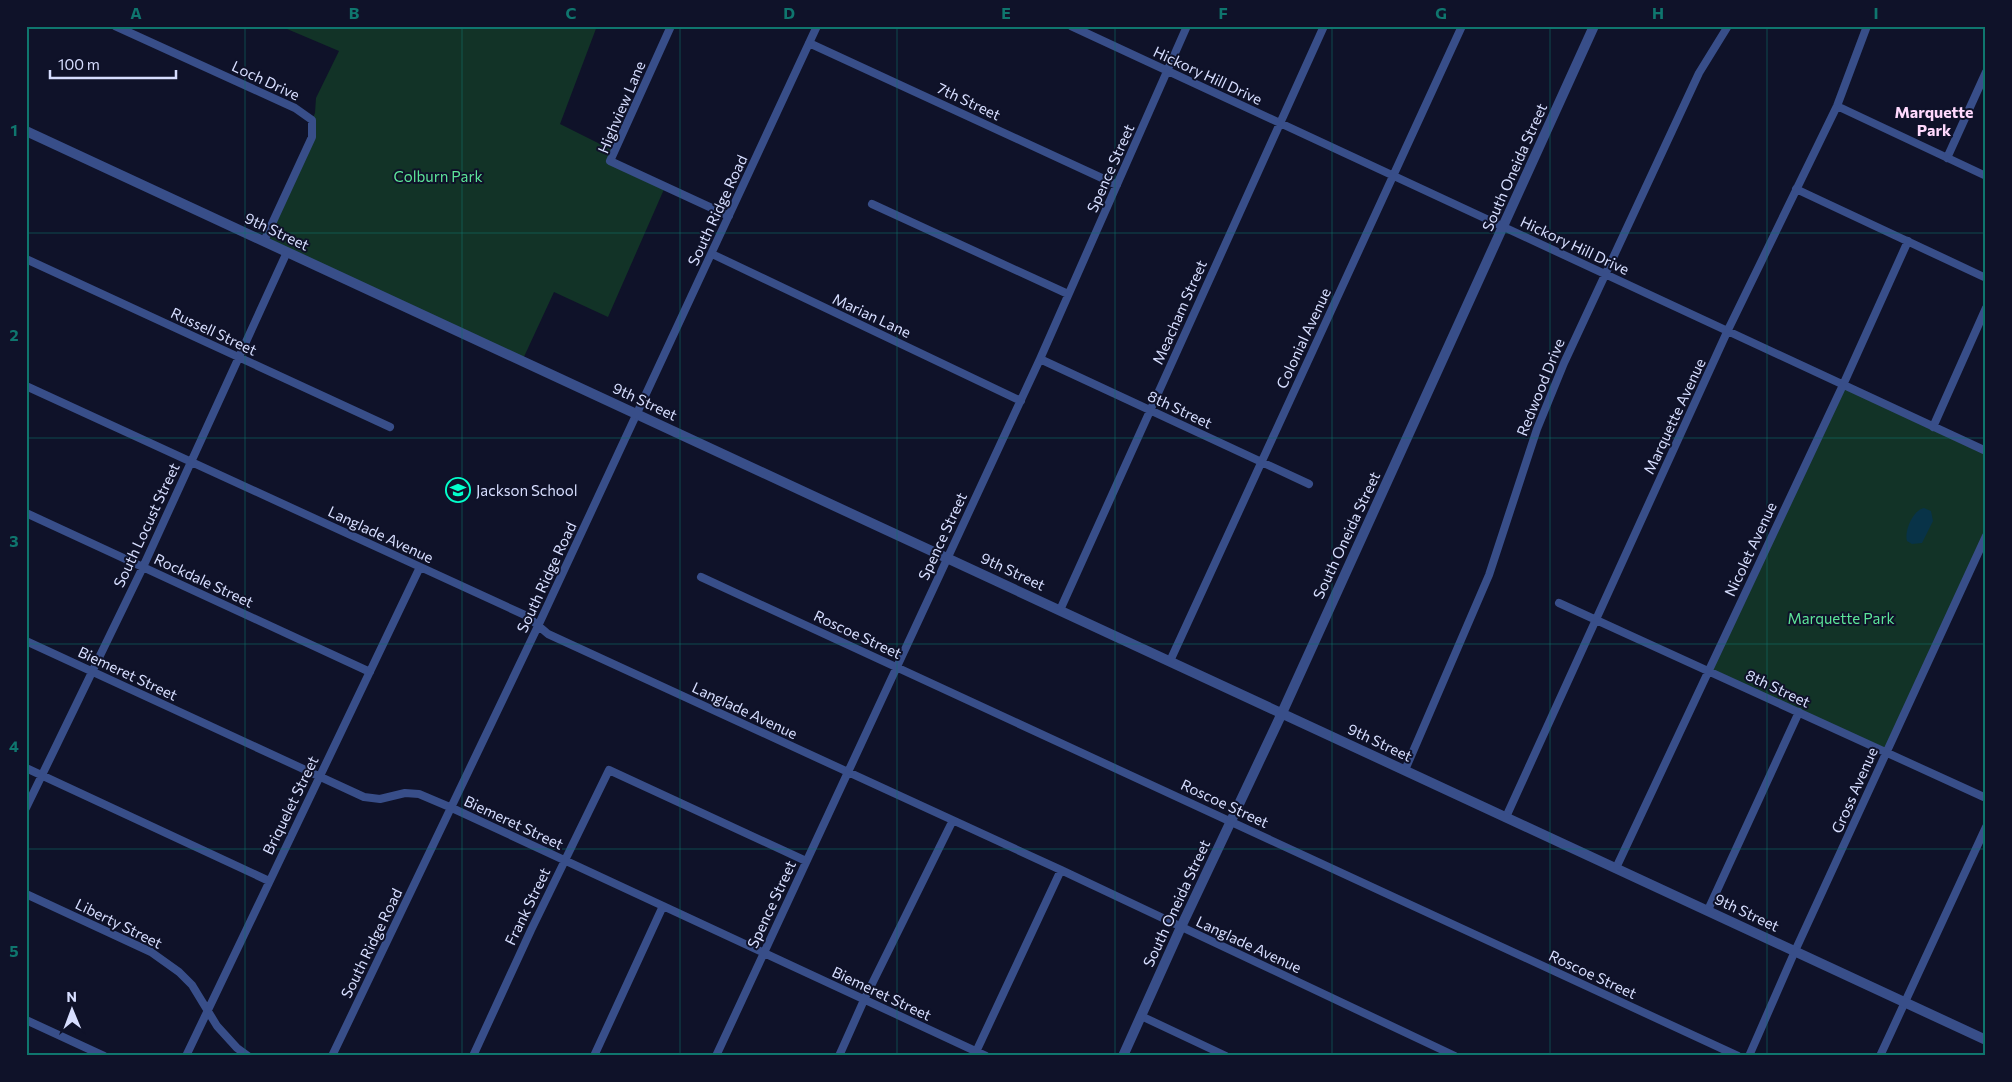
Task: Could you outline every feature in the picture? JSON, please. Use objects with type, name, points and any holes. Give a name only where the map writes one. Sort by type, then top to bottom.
[{"type":"street","name":"Loch Drive","points":[[115,26],[295,108],[312,120],[312,137],[264,241]]},
{"type":"street","name":"Highview Lane","points":[[671,26],[610,162],[729,216]]},
{"type":"street","name":"South Ridge Road","points":[[332,1056],[452,808],[638,414],[817,26]]},
{"type":"street","name":"Hickory Hill Drive","points":[[1071,26],[1986,451]]},
{"type":"street","name":"Spence Street","points":[[716,1056],[1021,401],[1169,72],[1187,26]]},
{"type":"street","name":"Meacham Street","points":[[1060,610],[1324,26]]},
{"type":"street","name":"Colonial Avenue","points":[[1170,661],[1462,26]]},
{"type":"street","name":"South Oneida Street","points":[[1123,1056],[1181,927],[1282,713],[1594,26]]},
{"type":"street","name":"Redwood Drive","points":[[1405,770],[1489,575],[1537,429],[1564,363],[1699,73],[1728,26]]},
{"type":"street","name":"Marquette Avenue","points":[[1506,816],[1727,332],[1837,106],[1867,26]]},
{"type":"street","name":"7th Street","points":[[809,42],[1117,185]]},
{"type":"street","points":[[1947,158],[1986,72]]},
{"type":"street","points":[[1837,106],[1986,176]]},
{"type":"street","name":"9th Street","points":[[26,131],[1986,1040]]},
{"type":"street","points":[[1796,189],[1986,278]]},
{"type":"street","points":[[872,204],[1068,294]]},
{"type":"street","name":"Nicolet Avenue","points":[[1616,868],[1843,385],[1908,242]]},
{"type":"street","name":"South Locust Street","points":[[26,808],[143,567],[287,252]]},
{"type":"street","name":"Marian Lane","points":[[712,254],[1021,401]]},
{"type":"street","name":"Russell Street","points":[[26,259],[390,427]]},
{"type":"street","points":[[1933,427],[1986,308]]},
{"type":"street","name":"8th Street","points":[[1040,359],[1309,484]]},
{"type":"street","name":"Langlade Avenue","points":[[26,386],[527,616],[548,634],[952,822],[1061,870],[1455,1056]]},
{"type":"street","name":"Rockdale Street","points":[[26,513],[370,672]]},
{"type":"street","name":"Gross Avenue","points":[[1749,1056],[1795,951],[1986,536]]},
{"type":"street","name":"Briquelet Street","points":[[186,1056],[420,567]]},
{"type":"street","name":"Roscoe Street","points":[[701,577],[1738,1056]]},
{"type":"street","name":"8th Street","points":[[1558,603],[1986,798]]},
{"type":"street","name":"Biemeret Street","points":[[26,642],[364,797],[380,799],[405,793],[418,794],[452,808],[864,1000],[975,1054],[986,1056]]},
{"type":"street","points":[[1708,910],[1799,712]]},
{"type":"street","points":[[26,768],[269,881]]},
{"type":"street","name":"Frank Street","points":[[473,1056],[564,860],[609,770],[806,861]]},
{"type":"street","points":[[839,1056],[864,1000],[952,822]]},
{"type":"street","points":[[1880,1056],[1986,827]]},
{"type":"street","points":[[975,1054],[1061,870]]},
{"type":"street","name":"Liberty Street","points":[[26,894],[152,952],[179,972],[192,985],[217,1026],[237,1048],[248,1056]]},
{"type":"street","points":[[594,1056],[663,906]]},
{"type":"street","points":[[1141,1016],[1226,1056]]},
{"type":"street","points":[[26,1020],[104,1056]]},
{"type":"green space","name":"Colburn Park","points":[[280,26],[597,26],[560,124],[614,151],[610,161],[665,187],[608,317],[554,292],[522,361],[264,241],[312,137],[312,120],[315,113],[316,98],[339,51]]},
{"type":"green space","name":"Marquette Park","points":[[1843,385],[1986,451],[1986,536],[1886,753],[1708,671]]},
{"type":"water","points":[[1924,508],[1931,511],[1933,521],[1922,543],[1912,544],[1907,541],[1906,537],[1908,527],[1916,513]]},
{"type":"place","name":"Jackson School","points":[[458,490]]},
{"type":"district","name":"Marquette Park","points":[[1934,120]]}]
